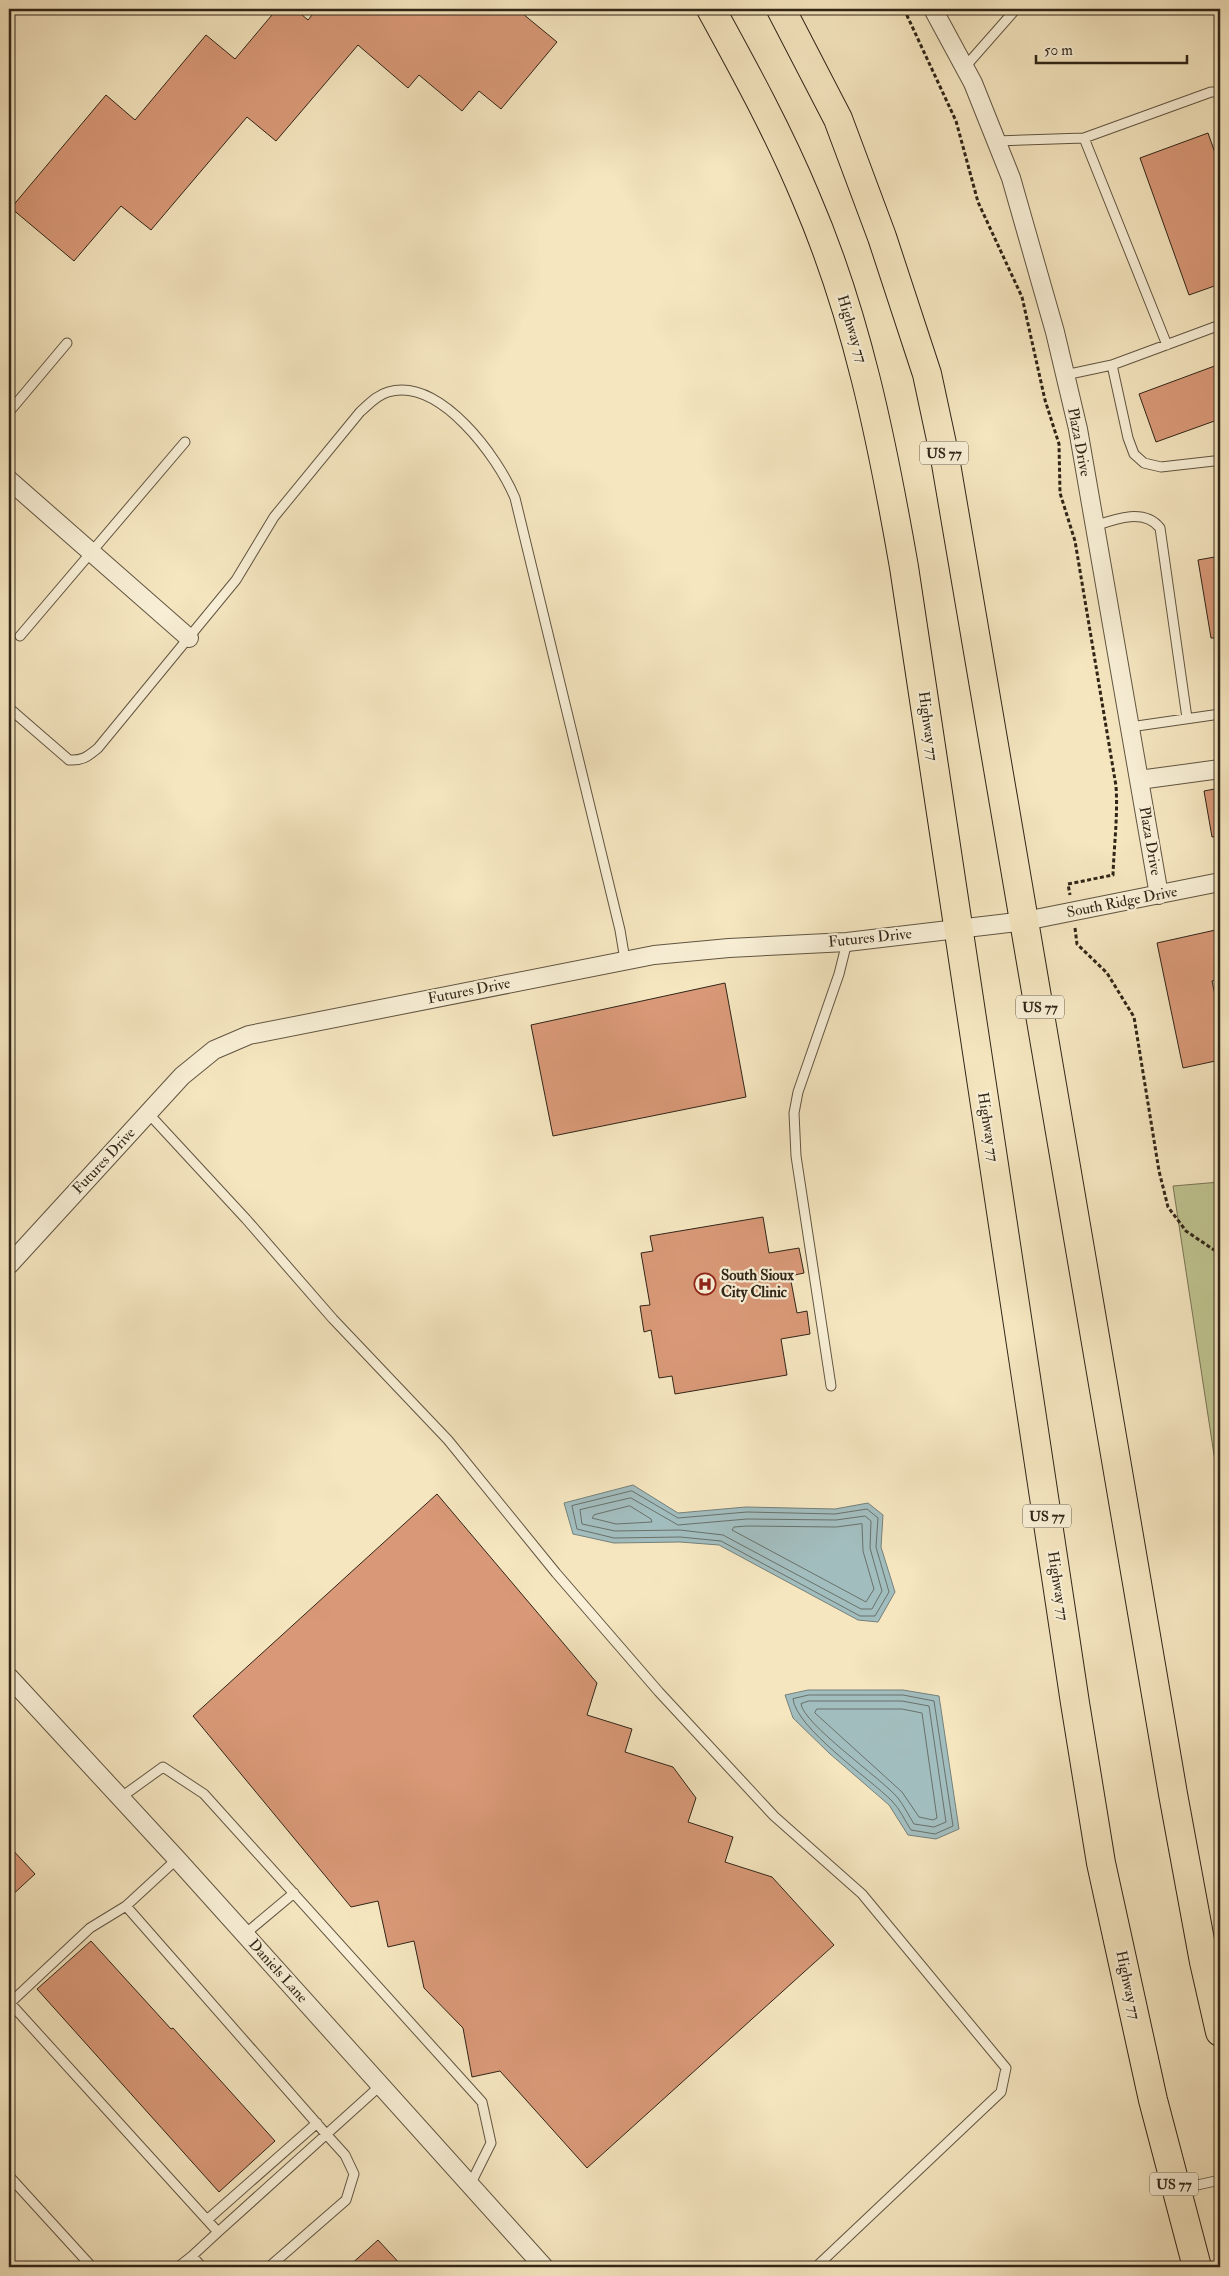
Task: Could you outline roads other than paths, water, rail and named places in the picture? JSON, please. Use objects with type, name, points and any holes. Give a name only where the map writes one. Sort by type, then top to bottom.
[{"type":"highway","name":"Highway 77","points":[[711,9],[767,111],[807,200],[846,307],[870,388],[904,567],[1101,1863],[1153,2100],[1197,2267]]},
{"type":"highway","name":"US 77","points":[[780,9],[838,119],[882,237],[926,374],[947,468],[1172,1794],[1204,1962],[1220,2032]]},
{"type":"street","name":"Plaza Drive","points":[[933,9],[964,68],[1011,178],[1055,332],[1078,429],[1159,896]]},
{"type":"street","points":[[9,480],[189,638]]},
{"type":"street","points":[[1139,780],[1220,769]]},
{"type":"street","name":"South Ridge Drive","points":[[1024,922],[1159,896],[1220,882]]},
{"type":"street","name":"Futures Drive","points":[[9,1265],[182,1076],[208,1054],[233,1040],[248,1035],[625,960],[711,949],[847,942],[1024,922]]},
{"type":"street","name":"Daniels Lane","points":[[9,1677],[177,1859],[544,2267]]},
{"type":"lane","points":[[964,68],[1016,9]]},
{"type":"lane","points":[[996,141],[1084,138],[1211,92],[1220,92]]},
{"type":"lane","points":[[1084,138],[1166,344]]},
{"type":"lane","points":[[1065,375],[1112,365],[1220,325]]},
{"type":"lane","points":[[9,412],[68,344]]},
{"type":"lane","points":[[1112,365],[1128,438],[1134,454],[1144,463],[1161,466],[1214,461]]},
{"type":"lane","points":[[9,708],[69,760],[80,761],[98,748],[236,580],[274,517],[360,412],[375,398],[388,392],[401,390],[425,394],[448,409],[468,428],[493,458],[509,483],[515,498],[620,930],[625,960]]},
{"type":"lane","points":[[20,636],[185,442]]},
{"type":"lane","points":[[1095,526],[1128,516],[1155,522],[1160,528],[1187,718]]},
{"type":"lane","points":[[1130,727],[1220,714]]},
{"type":"lane","points":[[832,1386],[796,1156],[794,1113],[798,1092],[840,974],[847,942]]},
{"type":"lane","points":[[148,1113],[246,1219],[333,1319],[448,1440],[556,1573],[659,1692],[774,1816],[862,1894],[1006,2068],[1001,2092],[816,2267]]},
{"type":"lane","points":[[120,1798],[163,1767],[204,1794],[294,1893],[482,2102],[491,2143],[470,2185]]},
{"type":"lane","points":[[177,1859],[126,1906],[90,1928],[9,2003],[218,2232]]},
{"type":"lane","points":[[245,1934],[294,1893]]},
{"type":"lane","points":[[126,1906],[317,2123],[344,2155],[354,2174],[346,2200],[269,2267]]},
{"type":"lane","points":[[178,2267],[380,2085]]},
{"type":"lane","points":[[207,2220],[317,2123]]},
{"type":"lane","points":[[9,2176],[92,2267]]},
{"type":"lane","points":[[1176,2190],[1220,2180]]},
{"type":"lane","points":[[192,2256],[202,2267]]},
{"type":"water","points":[[633,1485],[678,1513],[746,1507],[835,1509],[868,1503],[883,1515],[881,1547],[895,1592],[878,1622],[858,1620],[719,1545],[680,1542],[614,1543],[573,1534],[564,1503]]},
{"type":"water","points":[[808,1690],[903,1690],[939,1696],[959,1829],[936,1839],[908,1835],[889,1805],[829,1753],[793,1718],[785,1695]]},
{"type":"place","name":"South Sioux City Clinic","points":[[705,1284]]}]
